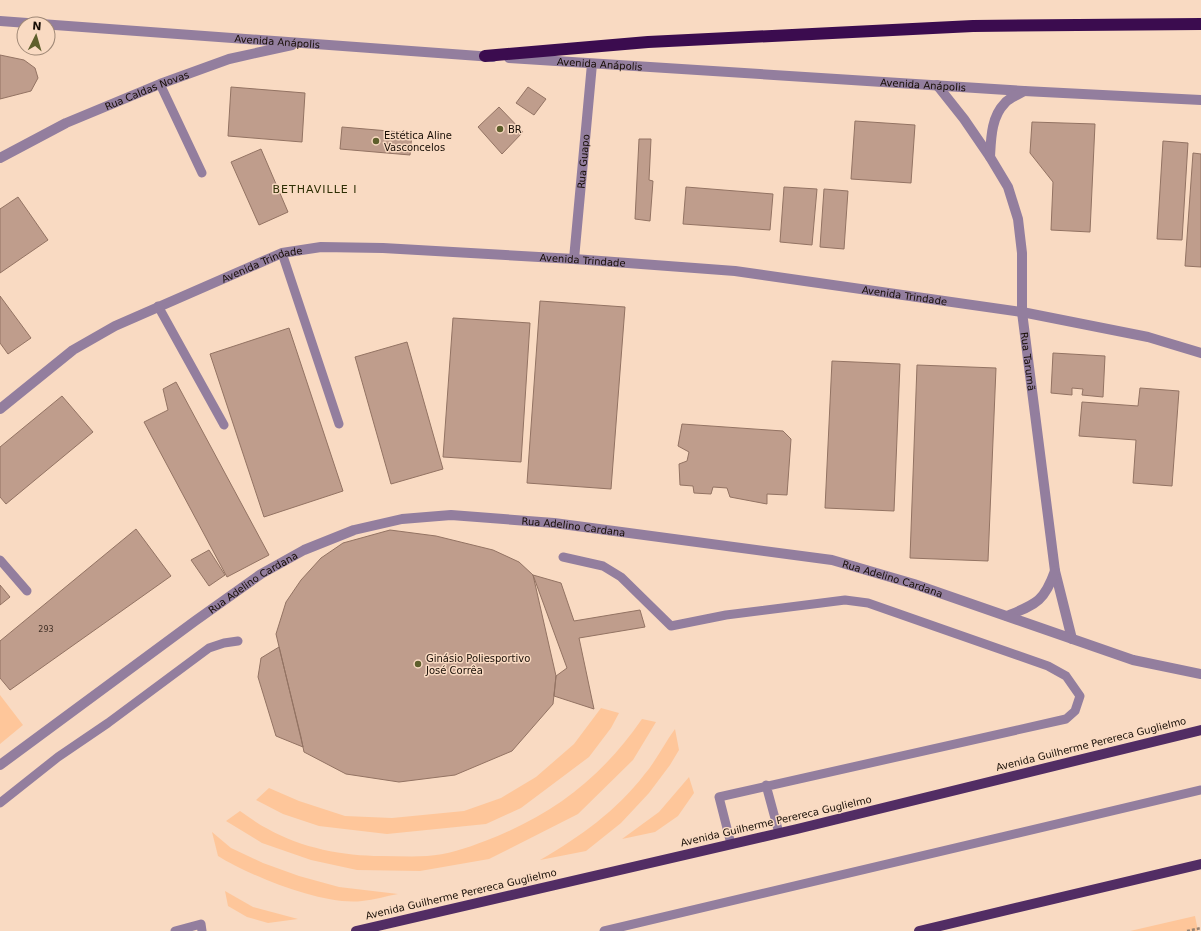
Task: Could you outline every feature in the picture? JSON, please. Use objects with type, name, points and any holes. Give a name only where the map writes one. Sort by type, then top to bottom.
[{"type":"highway","points":[[485,56],[648,42],[973,26],[1201,24]]},
{"type":"main road","name":"Avenida Guilherme Perereca Guglielmo","points":[[356,931],[779,833],[1201,730]]},
{"type":"main road","points":[[919,931],[1201,864]]},
{"type":"street","name":"Avenida Anápolis","points":[[0,20],[592,64],[1024,91],[1201,100]]},
{"type":"street","name":"Rua Caldas Novas","points":[[0,158],[66,123],[160,84],[229,59],[302,43]]},
{"type":"street","name":"Rua Guapo","points":[[574,259],[592,64]]},
{"type":"street","name":"Rua Tarumã","points":[[937,85],[964,119],[990,157],[1008,187],[1018,219],[1022,253],[1022,312],[1055,571],[1072,638]]},
{"type":"street","points":[[990,157],[992,126],[998,113],[1005,103],[1024,91]]},
{"type":"street","name":"Avenida Trindade","points":[[0,409],[73,350],[115,326],[282,253],[321,247],[383,248],[574,259],[735,271],[1022,312],[1148,337],[1201,353]]},
{"type":"street","name":"Rua Adelino Cardana","points":[[0,765],[261,574],[311,547],[354,530],[402,519],[451,515],[554,523],[692,540],[832,560],[914,584],[1133,660],[1201,674]]},
{"type":"street","name":"Rua Tarumã","points":[[1007,616],[1039,601],[1049,588],[1055,571]]},
{"type":"lane","points":[[160,84],[202,173]]},
{"type":"lane","points":[[282,253],[339,424]]},
{"type":"lane","points":[[158,306],[224,425]]},
{"type":"lane","points":[[563,558],[603,566],[621,577],[671,626],[726,615],[845,600],[868,603],[1048,666],[1066,676],[1080,696],[1075,711],[1066,720],[766,785],[719,797],[731,844]]},
{"type":"lane","points":[[0,560],[27,591]]},
{"type":"lane","points":[[0,803],[58,757],[108,723],[210,648],[224,643],[238,641]]},
{"type":"lane","points":[[766,785],[779,833]]},
{"type":"lane","points":[[604,931],[1201,790]]},
{"type":"lane","points":[[175,931],[201,924],[202,931]]},
{"type":"path","points":[[1187,931],[1201,928]]},
{"type":"shaded area","points":[[0,695],[23,725],[0,744]]},
{"type":"shaded area","points":[[601,708],[619,713],[611,728],[589,757],[521,808],[486,824],[387,834],[319,826],[283,814],[256,800],[269,788],[299,801],[345,816],[392,818],[464,811],[501,798],[536,777],[574,744]]},
{"type":"shaded area","points":[[642,719],[656,722],[633,760],[578,814],[489,859],[420,871],[357,870],[311,860],[262,843],[226,821],[240,811],[281,836],[323,850],[367,856],[421,856],[449,853],[478,844],[510,831],[554,807],[592,777],[610,759]]},
{"type":"shaded area","points":[[675,729],[679,750],[670,765],[649,793],[621,823],[586,851],[540,860],[583,832],[622,800],[648,770]]},
{"type":"shaded area","points":[[689,777],[694,793],[678,816],[655,832],[622,839],[659,812]]},
{"type":"shaded area","points":[[212,832],[231,848],[263,863],[299,876],[339,887],[398,894],[362,901],[346,901],[328,899],[288,888],[249,872],[218,856]]},
{"type":"shaded area","points":[[225,891],[253,907],[298,919],[268,923],[247,917],[228,906]]},
{"type":"shaded area","points":[[1195,916],[1198,931],[1130,931]]},
{"type":"building","points":[[0,55],[24,60],[35,68],[38,78],[31,91],[0,99]]},
{"type":"building","points":[[231,87],[305,93],[302,142],[228,136]]},
{"type":"building","points":[[528,87],[546,99],[534,115],[516,103]]},
{"type":"building","name":"BR","points":[[499,107],[523,132],[502,154],[478,127]]},
{"type":"building","points":[[855,121],[915,125],[911,183],[851,179]]},
{"type":"building","points":[[1032,122],[1095,124],[1090,232],[1051,230],[1053,182],[1030,153]]},
{"type":"building","name":"Estética Aline Vasconcelos","points":[[342,127],[412,133],[410,155],[340,149]]},
{"type":"building","points":[[639,139],[651,139],[649,180],[653,181],[650,221],[635,219]]},
{"type":"building","points":[[1163,141],[1188,143],[1182,240],[1157,239]]},
{"type":"building","points":[[261,149],[288,212],[259,225],[231,162]]},
{"type":"building","points":[[1193,153],[1201,154],[1201,267],[1185,266]]},
{"type":"building","points":[[686,187],[773,194],[770,230],[683,224]]},
{"type":"building","points":[[784,187],[817,189],[812,245],[780,242]]},
{"type":"building","points":[[824,189],[848,191],[844,249],[820,247]]},
{"type":"building","points":[[18,197],[48,240],[0,273],[0,209]]},
{"type":"building","points":[[0,296],[31,338],[8,354],[0,343]]},
{"type":"building","points":[[540,301],[625,307],[611,489],[527,483]]},
{"type":"building","points":[[453,318],[530,323],[521,462],[443,457]]},
{"type":"building","points":[[289,328],[343,491],[264,517],[210,354]]},
{"type":"building","points":[[407,342],[443,469],[391,484],[355,357]]},
{"type":"building","points":[[1053,353],[1105,356],[1103,397],[1082,395],[1083,389],[1072,388],[1072,395],[1051,393]]},
{"type":"building","points":[[832,361],[900,364],[894,511],[825,508]]},
{"type":"building","points":[[917,365],[996,368],[988,561],[910,558]]},
{"type":"building","points":[[176,382],[269,555],[227,577],[144,422],[168,410],[163,389]]},
{"type":"building","points":[[1140,388],[1179,391],[1172,486],[1133,483],[1136,440],[1079,436],[1082,402],[1138,406]]},
{"type":"building","points":[[62,396],[93,432],[6,504],[0,497],[0,447]]},
{"type":"building","points":[[682,424],[783,431],[791,439],[787,495],[767,494],[767,504],[730,497],[727,488],[713,487],[711,494],[694,493],[693,486],[680,485],[679,464],[687,461],[689,452],[678,446]]},
{"type":"building","points":[[136,529],[171,576],[10,690],[0,678],[0,641]]},
{"type":"building","name":"Ginásio Poliesportivo José Corrêa","points":[[390,530],[436,536],[493,550],[519,562],[533,575],[556,676],[553,704],[512,751],[455,775],[399,782],[346,774],[304,752],[276,634],[286,602],[301,580],[321,558],[343,543]]},
{"type":"building","points":[[209,550],[225,575],[209,586],[191,560]]},
{"type":"building","points":[[533,575],[561,583],[574,621],[640,610],[645,627],[579,638],[594,709],[554,696],[556,676],[567,668]]},
{"type":"building","points":[[0,585],[10,597],[0,605]]},
{"type":"building","points":[[279,647],[303,747],[276,736],[258,677],[261,658]]},
{"type":"place","name":"BR","points":[[500,129]]},
{"type":"place","name":"Estética Aline Vasconcelos","points":[[376,141]]},
{"type":"place","name":"Ginásio Poliesportivo José Corrêa","points":[[418,664]]},
{"type":"district","name":"BETHAVILLE I","points":[[315,189]]}]
